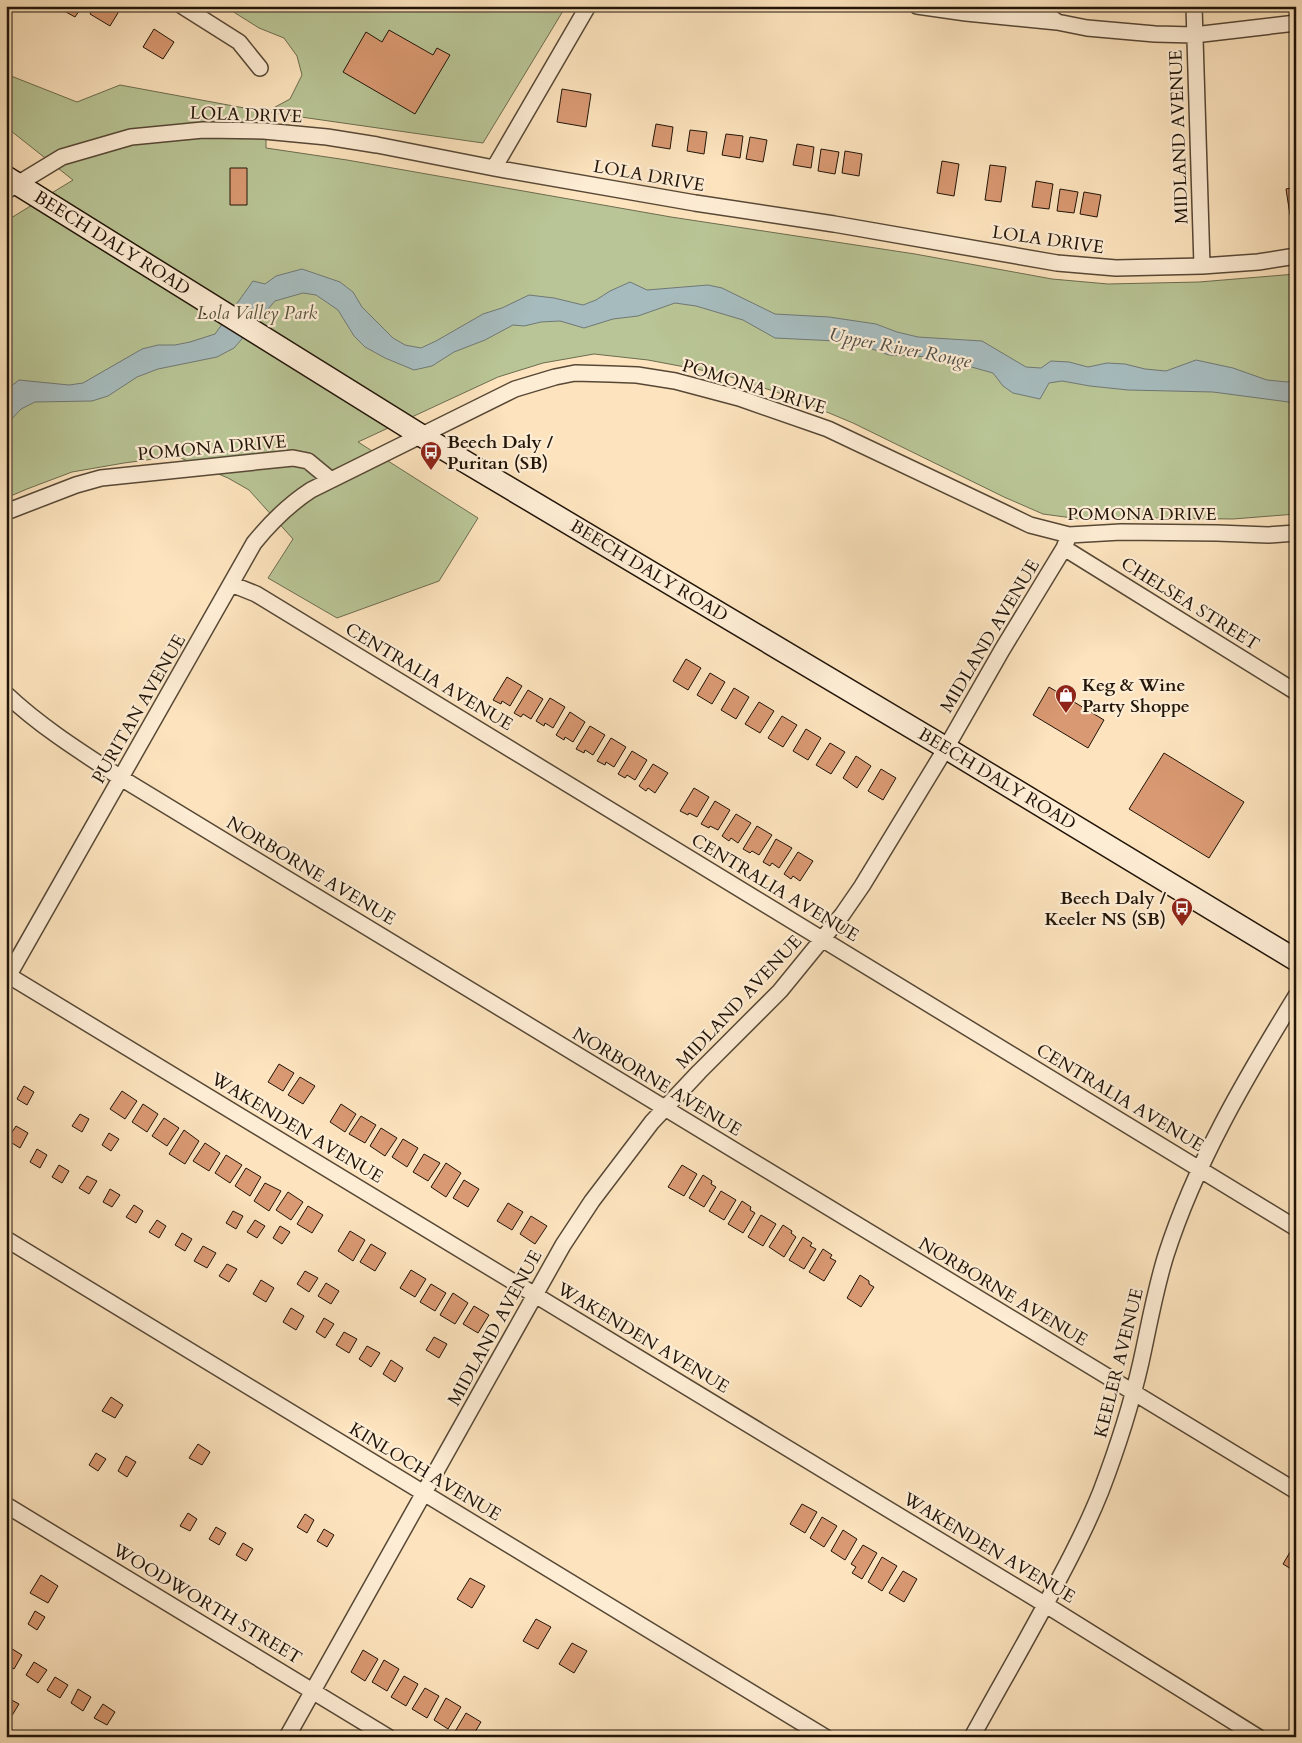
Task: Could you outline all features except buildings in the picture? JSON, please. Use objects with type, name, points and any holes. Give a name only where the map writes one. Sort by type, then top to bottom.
[{"type":"main road","name":"BEECH DALY ROAD","points":[[10,183],[422,436],[946,748],[1296,960]]},
{"type":"street","points":[[182,6],[239,42],[260,68]]},
{"type":"street","points":[[494,168],[588,6]]},
{"type":"street","points":[[917,6],[1057,22],[1110,31],[1194,35],[1296,23]]},
{"type":"street","points":[[1034,6],[1057,22]]},
{"type":"street","name":"MIDLAND AVENUE","points":[[1194,6],[1202,266]]},
{"type":"street","name":"LOLA DRIVE","points":[[10,183],[62,157],[132,137],[204,130],[264,131],[327,137],[695,203],[834,224],[1056,263],[1116,268],[1202,266],[1258,262],[1296,256]]},
{"type":"street","name":"POMONA DRIVE","points":[[6,512],[76,485],[101,478],[135,473],[293,458],[308,462],[331,480],[515,389],[576,373],[638,375],[675,381],[739,398],[828,429],[1067,542],[1121,532],[1197,532],[1268,535],[1296,533]]},
{"type":"street","name":"PURITAN AVENUE","points":[[7,976],[254,543],[271,521],[297,499],[331,480]]},
{"type":"street","name":"MIDLAND AVENUE","points":[[287,1737],[563,1245],[592,1201],[652,1122],[780,991],[842,915],[862,886],[946,748],[1067,542]]},
{"type":"street","name":"CHELSEA STREET","points":[[1067,542],[1296,692]]},
{"type":"street","name":"CENTRALIA AVENUE","points":[[231,584],[256,594],[1296,1228]]},
{"type":"street","name":"NORBORNE AVENUE","points":[[6,694],[61,740],[121,778],[1296,1491]]},
{"type":"street","name":"WAKENDEN AVENUE","points":[[7,976],[535,1294],[1046,1605],[1258,1737]]},
{"type":"street","name":"KEELER AVENUE","points":[[972,1737],[1046,1605],[1101,1492],[1129,1412],[1151,1312],[1166,1256],[1180,1217],[1200,1168],[1253,1066],[1296,996]]},
{"type":"street","name":"KINLOCH AVENUE","points":[[6,1239],[825,1737]]},
{"type":"street","name":"WOODWORTH STREET","points":[[6,1504],[388,1737]]},
{"type":"green space","points":[[224,6],[566,6],[483,143],[266,112],[290,99],[302,75],[297,56],[284,38],[259,28]]},
{"type":"green space","name":"Lola Valley Park","points":[[6,74],[77,102],[120,85],[266,112],[266,148],[347,160],[671,217],[915,254],[1052,279],[1108,284],[1199,282],[1296,274],[1296,514],[1233,519],[1149,518],[1087,520],[1043,514],[1004,497],[853,423],[791,397],[722,374],[648,360],[594,354],[543,363],[498,377],[358,442],[478,518],[439,581],[337,618],[268,578],[293,539],[249,490],[228,478],[176,456],[72,472],[6,498],[6,221],[73,180],[6,127]]},
{"type":"water","name":"Upper River Rouge","points":[[302,269],[340,282],[353,292],[362,307],[393,338],[405,345],[421,348],[483,314],[502,308],[529,295],[554,298],[583,305],[630,282],[647,290],[708,285],[722,288],[775,314],[829,317],[876,324],[918,337],[982,341],[1026,367],[1041,368],[1051,361],[1069,362],[1088,367],[1107,363],[1125,364],[1145,369],[1166,371],[1196,360],[1233,368],[1267,380],[1287,382],[1296,379],[1296,403],[1213,392],[1128,390],[1062,381],[1049,383],[1040,399],[1013,393],[1003,386],[993,373],[950,361],[931,357],[889,355],[857,342],[775,338],[743,320],[696,306],[675,303],[638,316],[613,319],[584,328],[560,321],[541,322],[524,326],[513,325],[485,340],[454,352],[432,366],[414,370],[365,347],[354,336],[338,310],[316,295],[303,293],[275,301],[234,348],[217,357],[158,369],[137,377],[108,396],[92,401],[35,402],[21,409],[6,425],[6,390],[19,380],[69,385],[83,383],[142,349],[158,345],[175,345],[190,342],[215,334],[253,281],[265,284],[276,276]]},
{"type":"place","name":"Beech Daly / Puritan (SB)","points":[[431,471]]},
{"type":"place","name":"Keg & Wine Party Shoppe","points":[[1066,714]]},
{"type":"place","name":"Beech Daly / Keeler NS (SB)","points":[[1182,927]]}]
